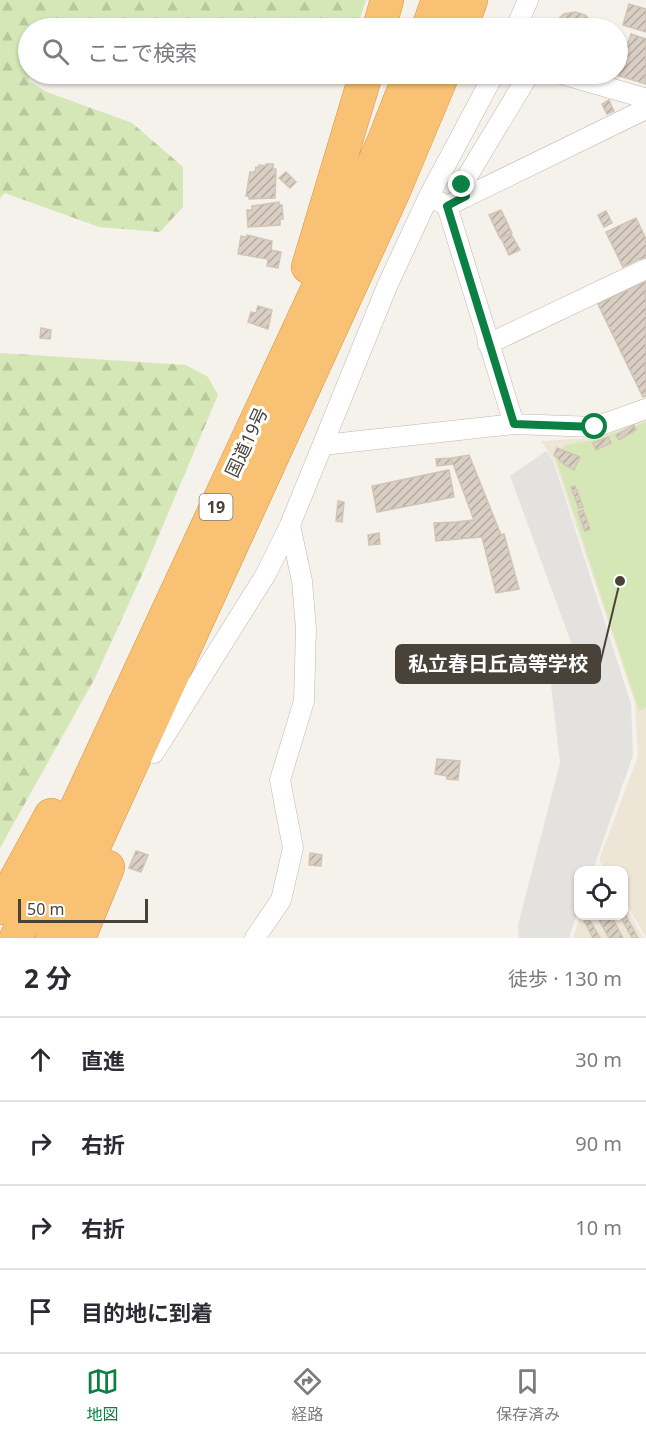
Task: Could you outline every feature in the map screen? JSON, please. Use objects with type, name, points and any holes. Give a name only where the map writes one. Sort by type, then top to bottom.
[{"type":"highway","points":[[382,18],[387,0]]},
{"type":"highway","points":[[432,18],[438,0]]},
{"type":"highway","points":[[465,18],[471,0]]},
{"type":"highway","points":[[293,342],[294,308],[315,248],[363,84]]},
{"type":"highway","name":"国道19号","points":[[16,938],[293,342],[376,158],[406,84]]},
{"type":"highway","name":"国道19号","points":[[52,938],[388,204],[438,84]]},
{"type":"highway","points":[[0,908],[103,720],[125,702]]},
{"type":"highway","points":[[79,938],[154,753],[157,712]]},
{"type":"street","points":[[520,18],[528,0]]},
{"type":"street","points":[[154,753],[266,574],[290,525],[388,284],[429,196],[489,84]]},
{"type":"street","points":[[466,196],[462,185],[523,84]]},
{"type":"street","points":[[447,206],[646,107],[641,97],[596,84]]},
{"type":"street","points":[[429,196],[447,206],[514,424]]},
{"type":"street","points":[[488,344],[646,269]]},
{"type":"street","points":[[323,444],[514,424],[595,427],[646,409]]},
{"type":"street","points":[[255,938],[281,900],[292,848],[280,780],[304,701],[306,629],[302,581],[290,525]]},
{"type":"shaded area","points":[[646,421],[646,937],[628,907],[628,866],[603,866],[599,860],[638,756],[635,703],[554,460],[541,441],[595,438]]},
{"type":"shaded area","points":[[546,451],[553,460],[631,704],[633,755],[594,866],[574,866],[575,920],[569,938],[519,938],[518,925],[560,763],[549,668],[575,653],[510,476]]},
{"type":"shaded area","points":[[628,912],[644,938],[573,938],[579,920],[628,920]]},
{"type":"green space","points":[[0,0],[366,0],[360,18],[18,18],[18,84],[34,84],[47,92],[132,123],[183,167],[183,207],[160,232],[99,227],[5,193],[0,198]]},
{"type":"green space","points":[[0,353],[186,365],[208,377],[218,395],[145,568],[95,678],[0,848]]},
{"type":"green space","points":[[646,422],[646,707],[639,711],[556,459],[565,445],[595,440]]},
{"type":"building","points":[[629,4],[646,9],[646,32],[628,27],[628,18],[625,18]]},
{"type":"building","points":[[575,12],[588,18],[559,18],[564,14]]},
{"type":"building","points":[[631,34],[646,39],[646,84],[628,79],[628,43]]},
{"type":"building","points":[[609,100],[614,111],[607,114],[602,104]]},
{"type":"building","points":[[266,164],[273,164],[273,169],[276,169],[275,198],[249,199],[249,196],[246,196],[250,172],[255,172],[259,165],[266,166]]},
{"type":"building","points":[[286,172],[296,182],[290,188],[279,178]]},
{"type":"building","points":[[279,202],[279,205],[282,205],[283,219],[280,219],[280,225],[248,227],[247,210],[252,210],[252,206]]},
{"type":"building","points":[[501,210],[512,233],[500,238],[489,215]]},
{"type":"building","points":[[606,211],[612,223],[604,227],[598,215]]},
{"type":"building","points":[[636,218],[646,239],[646,261],[644,262],[641,258],[623,267],[606,232]]},
{"type":"building","points":[[511,234],[520,250],[509,255],[501,238]]},
{"type":"building","points":[[247,235],[272,241],[271,250],[281,252],[278,268],[267,266],[268,259],[238,254],[241,236],[247,237]]},
{"type":"building","points":[[646,281],[646,396],[643,397],[598,304]]},
{"type":"building","points":[[258,306],[272,310],[268,329],[248,322],[251,312],[256,313]]},
{"type":"building","points":[[41,328],[51,330],[50,339],[40,338]]},
{"type":"building","points":[[634,425],[636,430],[619,440],[616,435]]},
{"type":"building","points":[[608,437],[611,443],[596,450],[593,443]]},
{"type":"building","points":[[557,448],[580,457],[574,470],[554,455]]},
{"type":"building","points":[[469,455],[501,535],[504,534],[519,589],[496,593],[482,537],[458,539],[457,522],[474,520],[451,458]]},
{"type":"building","points":[[451,458],[452,464],[437,466],[436,459]]},
{"type":"building","points":[[449,470],[454,497],[377,512],[372,486]]},
{"type":"building","points":[[575,486],[583,507],[579,508],[571,487]]},
{"type":"building","points":[[338,501],[344,502],[342,522],[336,521]]},
{"type":"building","points":[[583,510],[590,529],[585,531],[578,512]]},
{"type":"building","points":[[457,522],[458,539],[436,541],[434,523]]},
{"type":"building","points":[[379,533],[380,544],[369,545],[368,535]]},
{"type":"building","points":[[437,759],[460,761],[458,780],[447,779],[447,776],[435,774]]},
{"type":"building","points":[[136,851],[148,855],[141,872],[129,868]]},
{"type":"building","points":[[310,853],[322,855],[321,866],[309,865]]},
{"type":"building","points":[[628,919],[638,938],[632,938],[622,920]]},
{"type":"building","points":[[590,920],[600,938],[593,938],[584,921]]},
{"type":"building","points":[[599,920],[613,920],[623,938],[609,938]]},
{"type":"place","name":"私立春日丘高等学校","points":[[620,581]]},
{"type":"route","points":[[462,185],[466,196],[447,206],[514,424],[595,427]]}]
